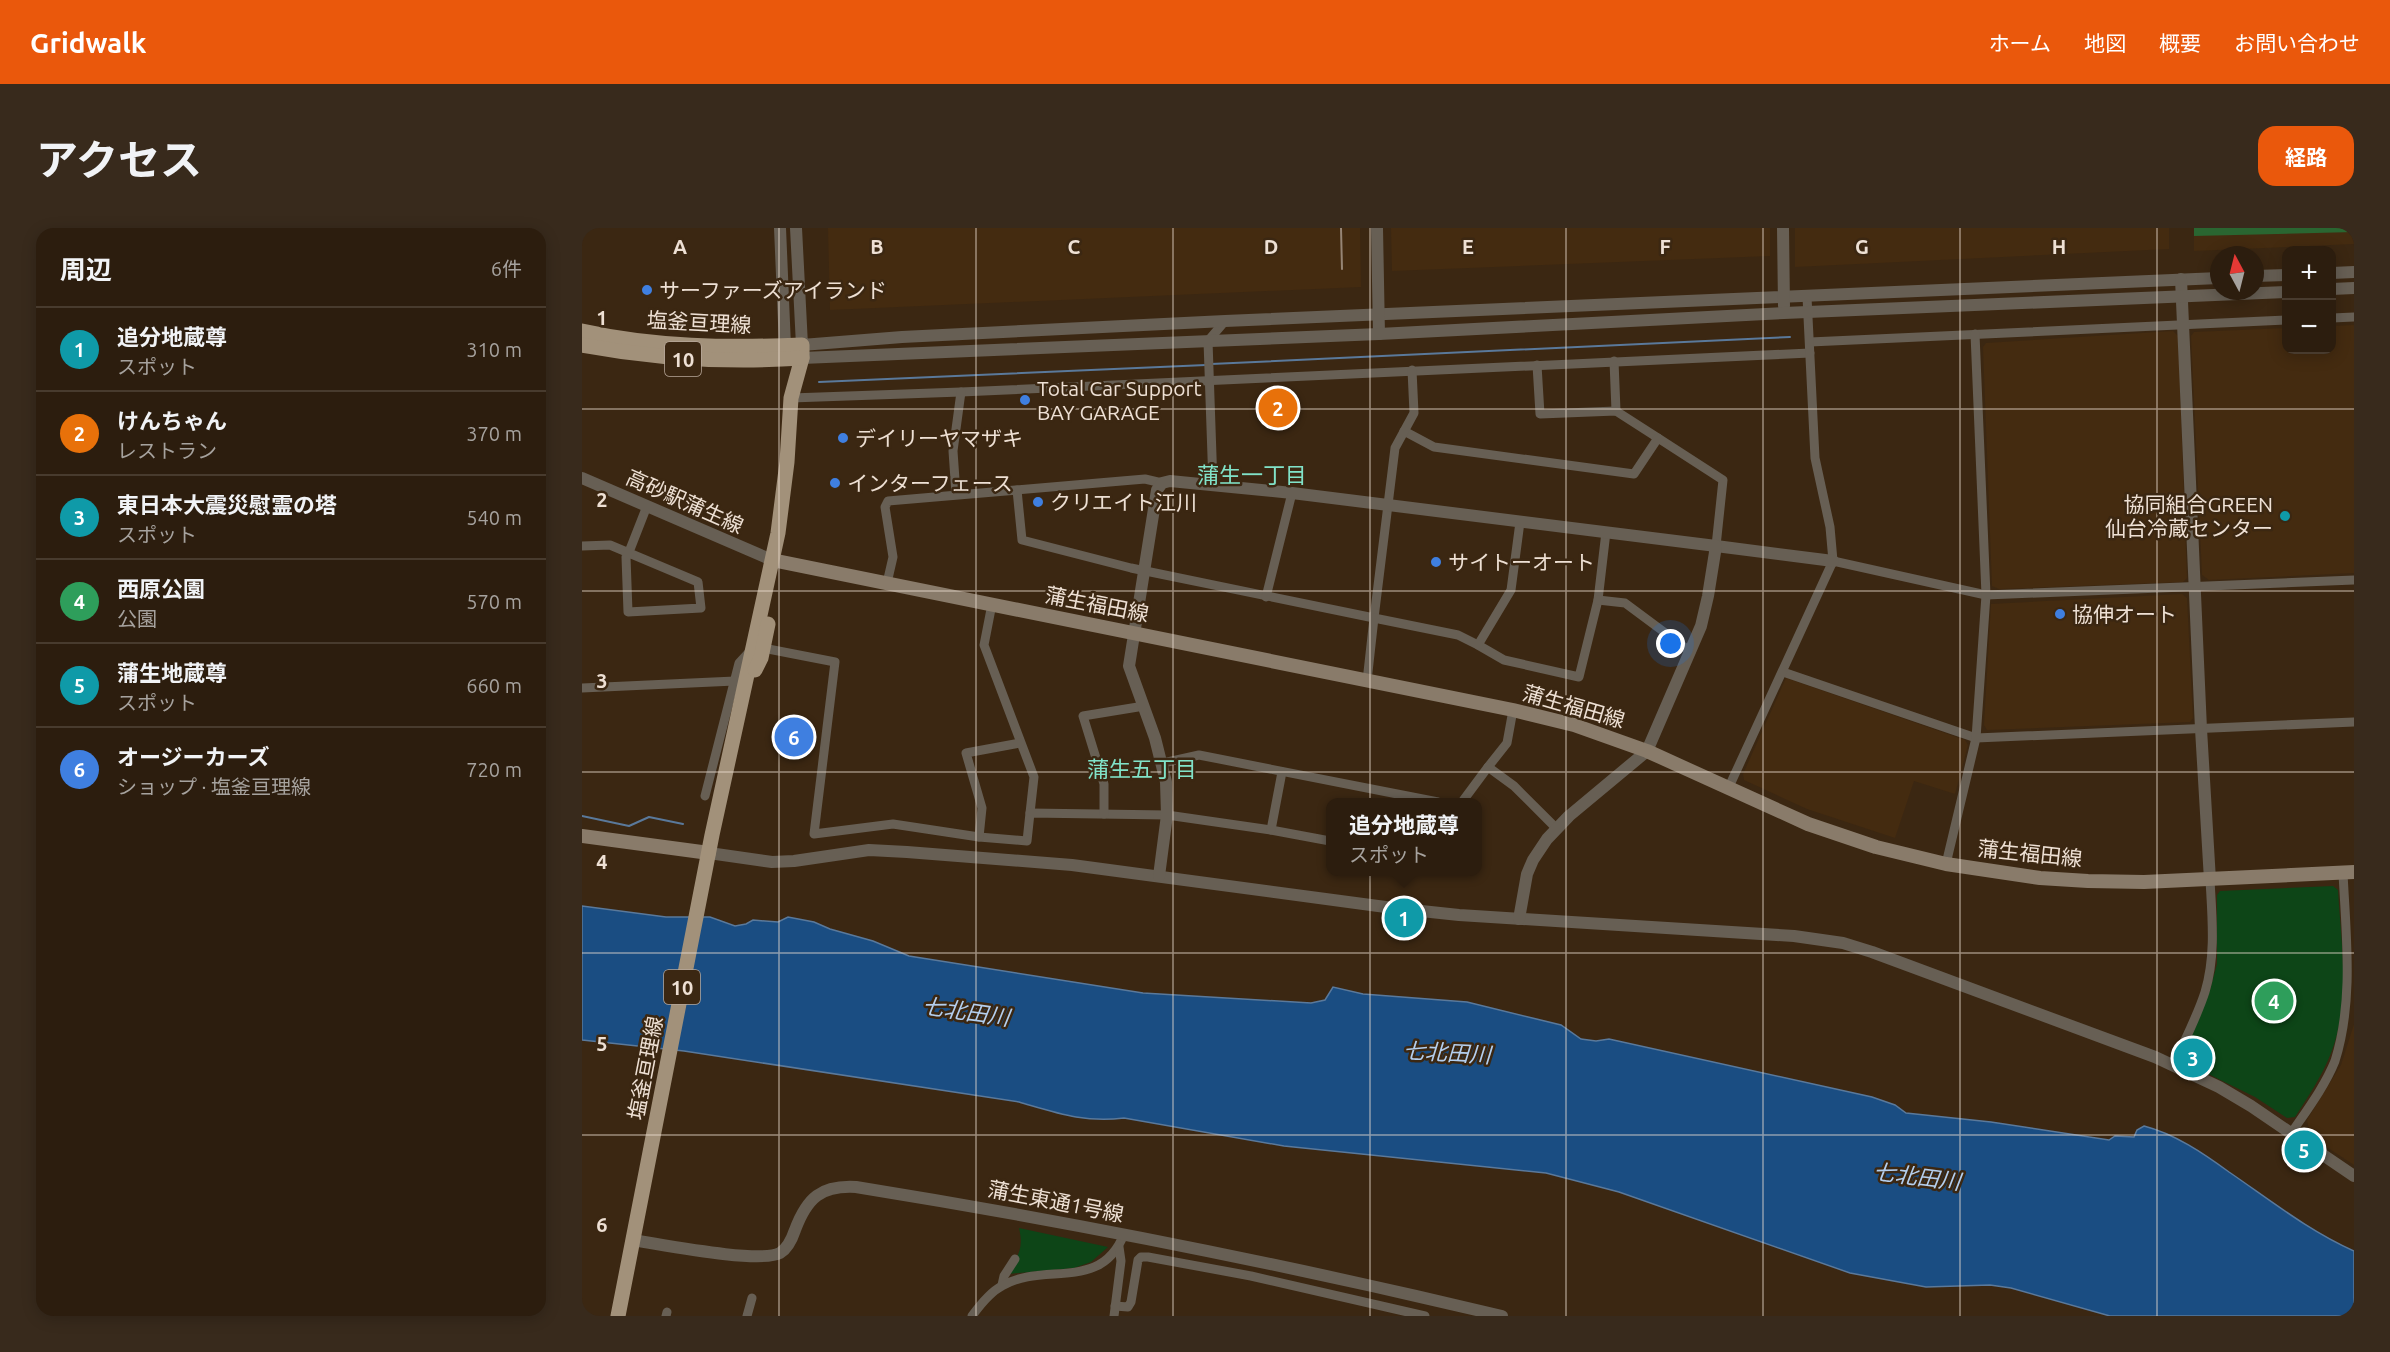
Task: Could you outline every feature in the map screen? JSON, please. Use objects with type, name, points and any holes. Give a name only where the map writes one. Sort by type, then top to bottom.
[{"type":"main road","name":"塩釜亘理線","points":[[582,331],[669,344],[785,352]]},
{"type":"main road","name":"塩釜亘理線","points":[[582,345],[629,354],[687,360],[802,351],[792,375],[787,462],[778,533],[758,648]]},
{"type":"main road","name":"10","points":[[785,352],[792,375]]},
{"type":"main road","name":"塩釜亘理線","points":[[618,1316],[740,684],[759,648],[763,632],[768,627],[777,580],[772,560]]},
{"type":"main road","name":"蒲生福田線","points":[[772,560],[1134,632],[1513,710],[1574,725],[1647,750],[1808,824],[1876,847],[1946,864],[2040,878],[2088,881],[2210,880],[2348,873]]},
{"type":"main road","points":[[582,836],[708,858]]},
{"type":"street","points":[[780,228],[785,352]]},
{"type":"street","points":[[796,228],[802,351]]},
{"type":"street","points":[[1377,228],[1379,334]]},
{"type":"street","points":[[1783,228],[1784,313]]},
{"type":"street","points":[[2336,273],[2354,272]]},
{"type":"street","points":[[2264,276],[2282,275]]},
{"type":"street","points":[[802,351],[903,337],[1496,308],[1784,298],[2210,278]]},
{"type":"street","points":[[2174,1065],[2198,1011],[2208,976],[2212,935],[2181,279]]},
{"type":"street","points":[[2336,290],[2354,288]]},
{"type":"street","points":[[802,351],[1208,341],[1497,329],[1784,313],[2282,292]]},
{"type":"street","points":[[1728,789],[1833,561],[1830,527],[1815,458],[1807,297]]},
{"type":"street","points":[[1496,308],[1497,329]]},
{"type":"street","points":[[2336,318],[2354,317]]},
{"type":"street","points":[[1810,342],[2282,320]]},
{"type":"street","points":[[1213,485],[1208,341],[1225,321]]},
{"type":"street","points":[[1946,864],[1976,738],[1986,595],[1975,334]]},
{"type":"street","points":[[791,394],[961,392],[1209,376],[1810,353]]},
{"type":"street","points":[[1614,361],[1616,411]]},
{"type":"street","points":[[1519,920],[1527,874],[1539,849],[1556,828],[1647,750],[1701,626],[1716,546],[1723,480],[1616,411],[1540,414],[1537,365]]},
{"type":"street","points":[[1367,681],[1395,448],[1414,413],[1412,370]]},
{"type":"street","points":[[956,494],[953,451],[961,392]]},
{"type":"street","points":[[1404,431],[1434,447],[1634,474],[1658,438]]},
{"type":"street","name":"高砂駅蒲生線","points":[[582,478],[772,560]]},
{"type":"street","points":[[887,583],[893,557],[886,501],[1145,479],[1162,483],[1170,481],[1292,493],[1833,561],[1986,595],[2354,580]]},
{"type":"street","points":[[1159,876],[1167,815],[1162,763],[1129,666],[1157,490],[1162,483]]},
{"type":"street","points":[[1017,490],[1022,540],[1266,597],[1458,635],[1504,660],[1579,678],[1598,600],[1606,532]]},
{"type":"street","points":[[1266,597],[1292,493]]},
{"type":"street","points":[[582,546],[610,545],[629,552],[698,582],[701,608],[628,612],[626,557],[629,552],[647,506]]},
{"type":"street","points":[[1478,645],[1511,590],[1520,522]]},
{"type":"street","points":[[1598,600],[1625,603],[1691,652]]},
{"type":"street","points":[[758,648],[835,662],[814,834],[894,824],[979,837],[1027,841],[1034,777],[984,645],[992,604]]},
{"type":"street","points":[[1783,672],[1976,738],[2354,722]]},
{"type":"street","points":[[582,688],[740,684],[705,796]]},
{"type":"street","points":[[1104,814],[1104,784],[1083,716],[1144,706]]},
{"type":"street","points":[[1465,798],[1507,743],[1513,710]]},
{"type":"street","points":[[979,837],[982,808],[966,753],[1020,743]]},
{"type":"street","points":[[1162,763],[1199,755],[1394,798]]},
{"type":"street","points":[[1488,767],[1514,786],[1556,828]]},
{"type":"street","points":[[1271,830],[1282,772]]},
{"type":"street","points":[[1030,813],[1167,815],[1326,840]]},
{"type":"street","points":[[708,858],[782,862],[879,850],[1072,866],[1393,908],[1519,920],[1771,934],[1843,943],[1983,992],[2174,1065],[2219,1087],[2292,1132],[2354,1176]]},
{"type":"street","points":[[2292,1132],[2321,1088],[2334,1062],[2344,1025],[2348,991],[2348,873]]},
{"type":"street","name":"蒲生東通1号線","points":[[632,1240],[751,1256],[780,1253],[791,1242],[801,1213],[810,1200],[824,1191],[839,1186],[977,1206],[1124,1234],[1358,1282],[1502,1316]]},
{"type":"street","points":[[972,1316],[991,1293],[1002,1286],[1032,1277],[1081,1272],[1096,1266],[1111,1256],[1119,1247],[1124,1234]]},
{"type":"street","points":[[1119,1247],[1122,1261],[1114,1311],[1128,1307],[1131,1302],[1138,1260],[1141,1257],[1148,1257],[1251,1276],[1425,1316]]},
{"type":"street","points":[[1002,1286],[1004,1276],[1015,1259]]},
{"type":"street","points":[[747,1316],[753,1298]]},
{"type":"shaded area","points":[[828,228],[1360,228],[1361,287],[830,310]]},
{"type":"shaded area","points":[[1391,228],[1770,228],[1770,256],[1392,271]]},
{"type":"shaded area","points":[[1795,228],[2169,228],[2169,249],[1795,267]]},
{"type":"shaded area","points":[[2194,228],[2354,228],[2354,244],[2264,248],[2264,246],[2210,246],[2210,250],[2194,251]]},
{"type":"shaded area","points":[[2354,325],[2354,573],[2209,580],[2202,575],[2191,336],[2194,332],[2282,328],[2282,354],[2336,354],[2336,326]]},
{"type":"shaded area","points":[[2173,331],[2178,336],[2187,578],[2183,582],[1999,589],[1992,586],[1983,347],[1986,343]]},
{"type":"shaded area","points":[[2182,594],[2187,598],[2193,718],[2190,722],[1987,730],[1984,725],[1991,604]]},
{"type":"shaded area","points":[[1786,678],[1965,740],[1968,745],[1955,794],[1914,781],[1895,838],[1807,809],[1744,780],[1743,774]]},
{"type":"shaded area","points":[[2354,1024],[2354,1165],[2310,1136],[2307,1120],[2341,1065]]},
{"type":"green space","points":[[2194,228],[2354,228],[2354,232],[2194,236]]},
{"type":"green space","points":[[2333,886],[2338,890],[2343,972],[2343,993],[2337,1034],[2331,1053],[2314,1086],[2295,1117],[2287,1118],[2255,1097],[2186,1063],[2184,1056],[2210,990],[2217,964],[2217,895],[2220,891]]},
{"type":"green space","points":[[1019,1228],[1108,1247],[1091,1262],[1074,1268],[1008,1274],[1020,1247]]},
{"type":"water","name":"七北田川","points":[[582,906],[666,917],[710,917],[735,926],[753,920],[778,922],[788,917],[814,922],[873,941],[909,956],[1143,993],[1311,1003],[1325,1000],[1333,987],[1363,994],[1467,1002],[1561,1025],[1581,1039],[1596,1041],[1609,1039],[1872,1097],[1895,1105],[1906,1113],[1991,1122],[2109,1140],[2115,1136],[2134,1137],[2137,1130],[2144,1126],[2188,1145],[2305,1225],[2354,1251],[2354,1316],[2110,1316],[2011,1288],[1990,1285],[1926,1287],[1850,1273],[1619,1192],[1546,1173],[1284,1146],[1124,1118],[1083,1118],[1019,1102],[684,1051],[582,1040]]},
{"type":"waterway","points":[[1211,364],[1790,337]]},
{"type":"waterway","points":[[819,382],[1206,365]]},
{"type":"waterway","points":[[582,816],[629,826],[649,817],[683,824]]},
{"type":"railway","points":[[1341,228],[1342,269]]},
{"type":"place","name":"サーファーズアイランド","points":[[647,290]]},
{"type":"place","name":"Total Car Support BAY GARAGE","points":[[1025,400]]},
{"type":"place","name":"けんちゃん","points":[[1278,408]]},
{"type":"place","name":"デイリーヤマザキ","points":[[843,438]]},
{"type":"place","name":"インターフェース","points":[[835,483]]},
{"type":"place","name":"クリエイト江川","points":[[1038,502]]},
{"type":"place","name":"協同組合GREEN 仙台冷蔵センター","points":[[2285,516]]},
{"type":"place","name":"サイトーオート","points":[[1436,562]]},
{"type":"place","name":"協伸オート","points":[[2060,614]]},
{"type":"place","name":"オージーカーズ","points":[[794,737]]},
{"type":"place","name":"追分地蔵尊","points":[[1404,918]]},
{"type":"place","name":"西原公園","points":[[2274,1001]]},
{"type":"place","name":"東日本大震災慰霊の塔","points":[[2193,1058]]},
{"type":"place","name":"蒲生地蔵尊","points":[[2304,1150]]},
{"type":"district","name":"蒲生一丁目","points":[[1252,474]]},
{"type":"district","name":"蒲生五丁目","points":[[1142,768]]}]
